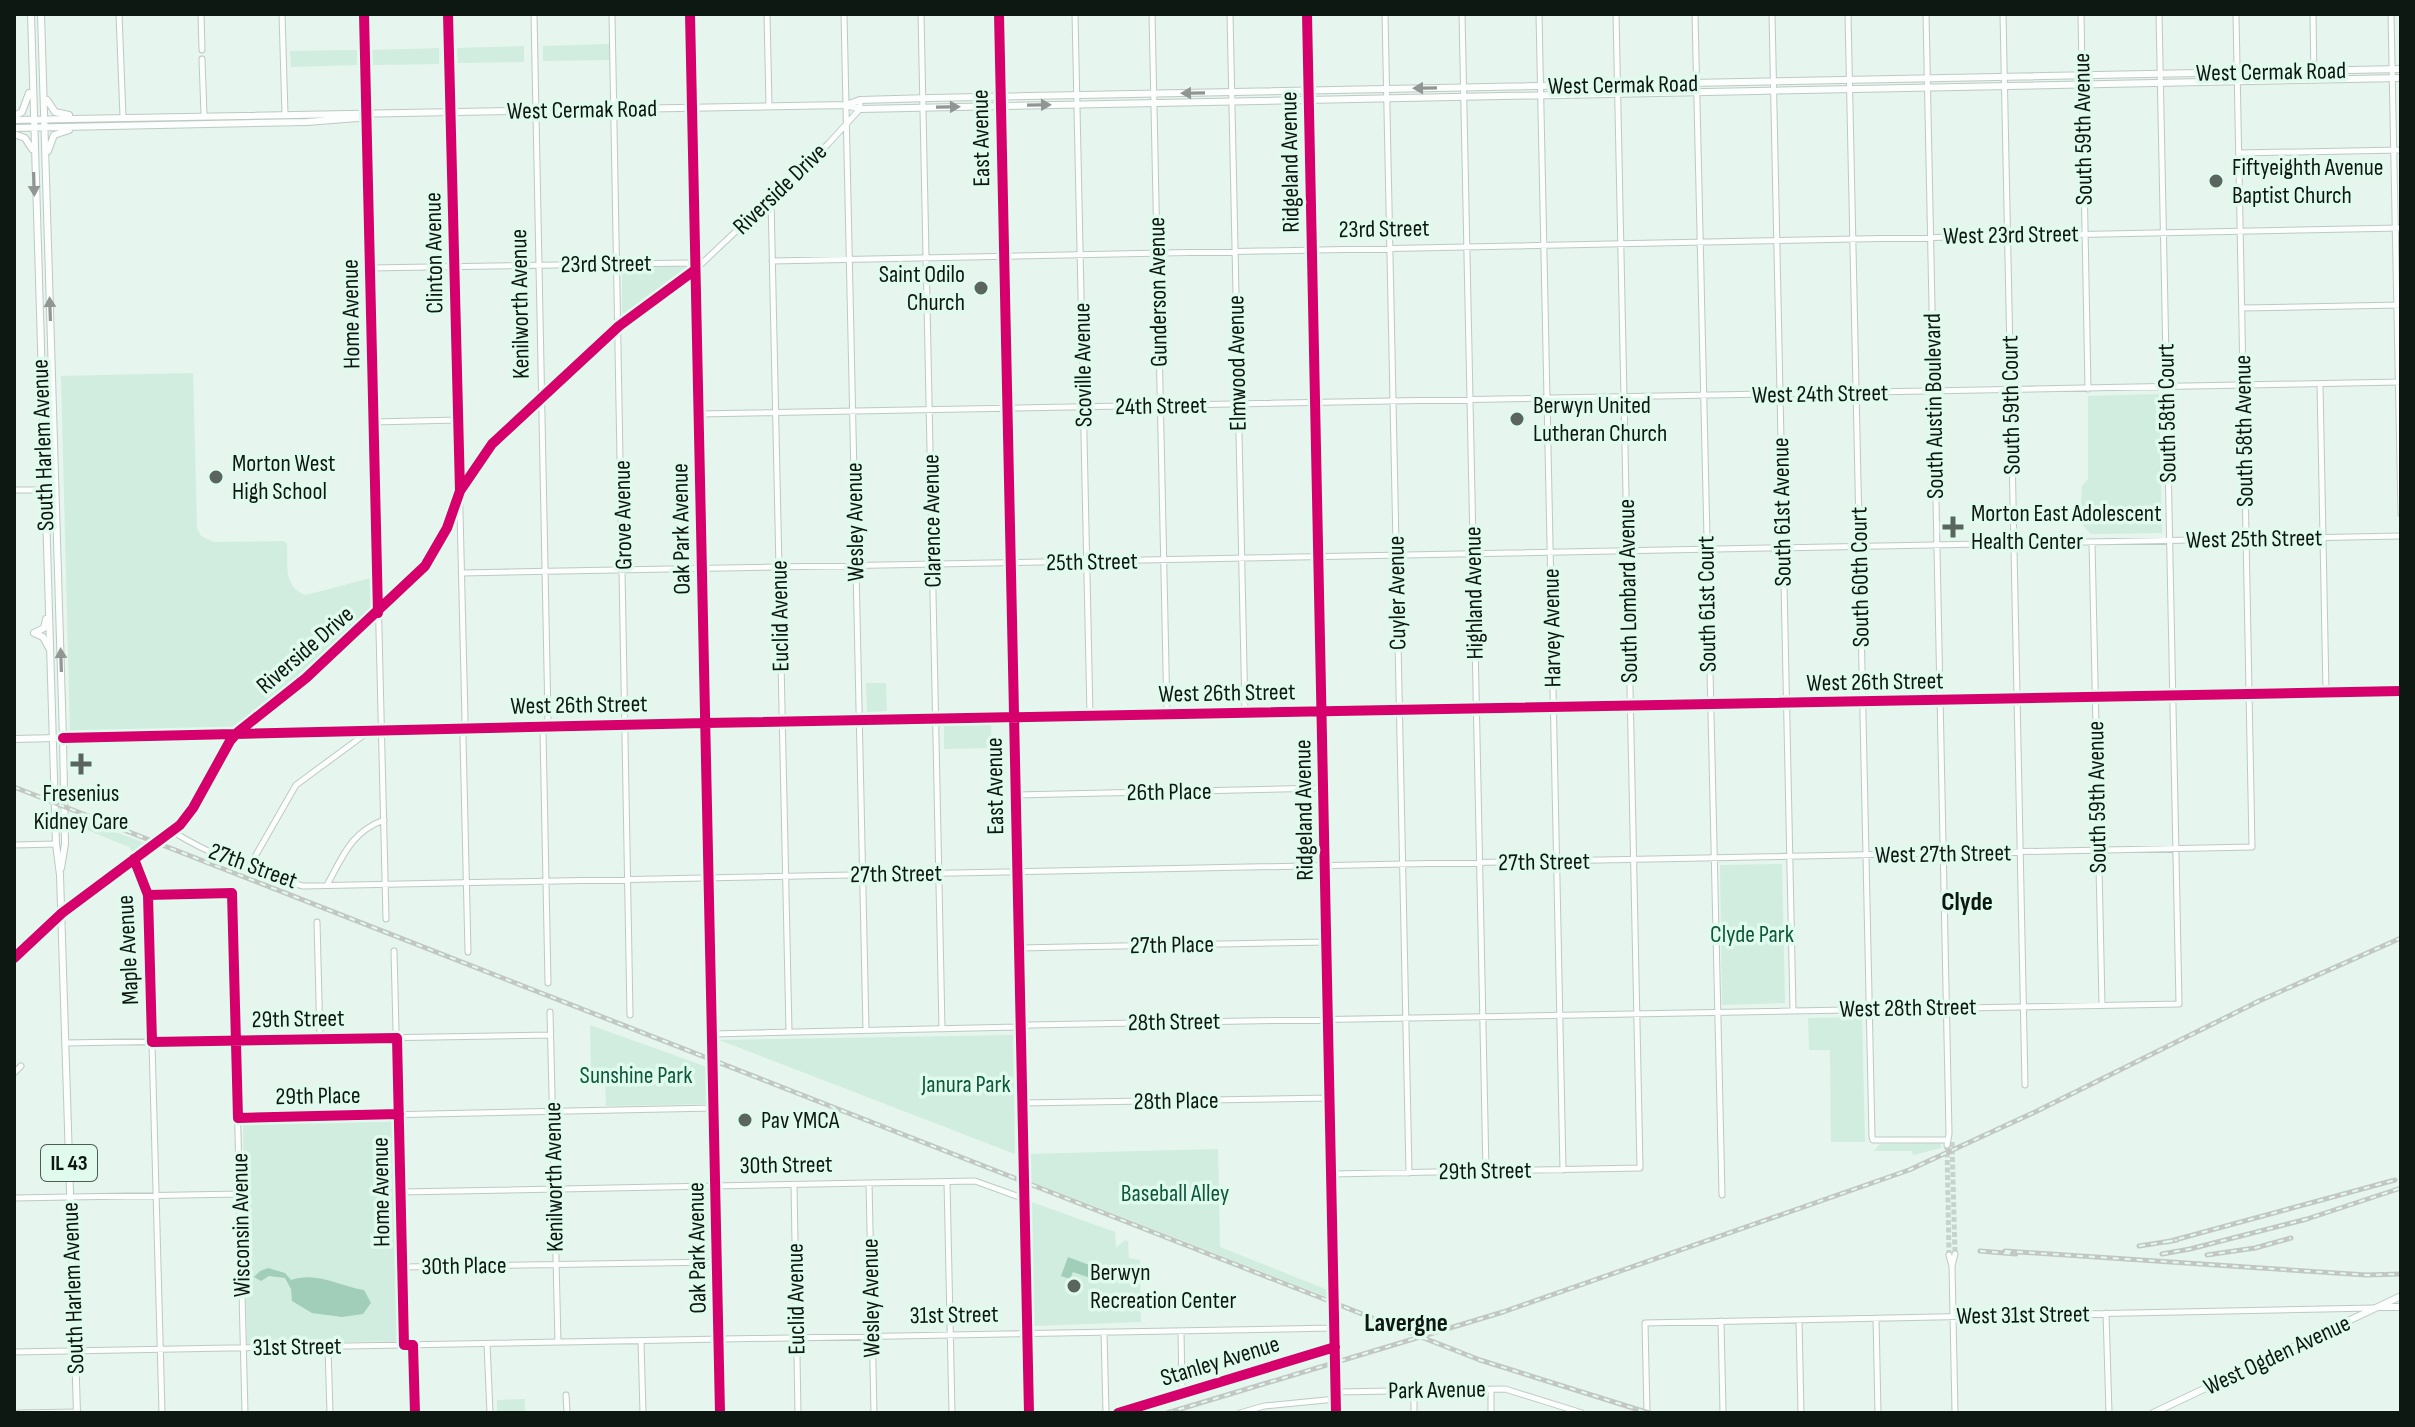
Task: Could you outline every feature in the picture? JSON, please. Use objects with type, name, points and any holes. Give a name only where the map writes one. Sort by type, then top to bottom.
[{"type":"main road","name":"South Harlem Avenue","points":[[31,14],[44,491],[56,844],[62,913],[77,1413]]},
{"type":"main road","name":"South Harlem Avenue","points":[[41,14],[63,738],[65,844],[60,875]]},
{"type":"main road","name":"West Cermak Road","points":[[846,105],[860,100],[2401,69]]},
{"type":"main road","name":"West Cermak Road","points":[[32,123],[81,127],[307,122],[366,115],[769,106],[923,108],[2401,78]]},
{"type":"main road","points":[[14,118],[22,112],[31,81]]},
{"type":"main road","points":[[45,96],[55,112],[84,118]]},
{"type":"main road","name":"West Cermak Road","points":[[46,124],[84,118],[358,112],[366,115]]},
{"type":"main road","points":[[14,118],[32,123]]},
{"type":"main road","points":[[14,128],[32,123]]},
{"type":"main road","points":[[46,155],[54,135],[81,127]]},
{"type":"main road","points":[[14,134],[25,138],[33,151]]},
{"type":"main road","points":[[48,596],[46,625],[34,633],[43,637],[50,655]]},
{"type":"main road","name":"West 26th Street","points":[[14,739],[626,724],[2401,691]]},
{"type":"main road","name":"West Ogden Avenue","points":[[2153,1413],[2401,1296]]},
{"type":"main road","name":"West 31st Street","points":[[2378,1307],[2401,1307]]},
{"type":"street","points":[[119,14],[123,117]]},
{"type":"street","points":[[201,14],[202,50]]},
{"type":"street","points":[[282,14],[285,114]]},
{"type":"street","name":"Home Avenue","points":[[364,14],[386,919]]},
{"type":"street","name":"Clinton Avenue","points":[[448,14],[468,952]]},
{"type":"street","name":"Kenilworth Avenue","points":[[534,14],[548,719],[543,732],[548,983]]},
{"type":"street","name":"Grove Avenue","points":[[612,14],[630,1015]]},
{"type":"street","name":"Oak Park Avenue","points":[[690,14],[720,1413]]},
{"type":"street","points":[[767,14],[769,106]]},
{"type":"street","name":"Wesley Avenue","points":[[844,14],[866,1030]]},
{"type":"street","name":"Clarence Avenue","points":[[921,14],[942,1029]]},
{"type":"street","name":"East Avenue","points":[[999,14],[1029,1413]]},
{"type":"street","name":"Scoville Avenue","points":[[1075,14],[1090,716]]},
{"type":"street","name":"Gunderson Avenue","points":[[1152,14],[1167,714]]},
{"type":"street","name":"Elmwood Avenue","points":[[1230,14],[1245,713]]},
{"type":"street","name":"Ridgeland Avenue","points":[[1307,14],[1336,1413]]},
{"type":"street","name":"Cuyler Avenue","points":[[1385,14],[1409,1173]]},
{"type":"street","name":"Highland Avenue","points":[[1462,14],[1486,1171]]},
{"type":"street","name":"Harvey Avenue","points":[[1539,14],[1563,1170]]},
{"type":"street","name":"South Lombard Avenue","points":[[1616,14],[1640,1168]]},
{"type":"street","name":"South 61st Court","points":[[1695,14],[1715,1012],[1722,1195]]},
{"type":"street","name":"South 61st Avenue","points":[[1772,14],[1793,1010]]},
{"type":"street","name":"South 60th Court","points":[[1848,14],[1873,1140]]},
{"type":"street","name":"South Austin Boulevard","points":[[1873,1140],[1949,1140],[1926,14]]},
{"type":"street","name":"South 59th Court","points":[[2003,14],[2025,1085]]},
{"type":"street","name":"South 59th Avenue","points":[[2081,14],[2088,389]]},
{"type":"street","name":"South 58th Court","points":[[2159,14],[2179,1004]]},
{"type":"street","name":"South 58th Avenue","points":[[2236,14],[2252,847]]},
{"type":"street","points":[[2313,14],[2314,80]]},
{"type":"street","points":[[2391,14],[2397,150],[2401,514]]},
{"type":"street","points":[[202,59],[204,115]]},
{"type":"street","points":[[860,100],[860,109]]},
{"type":"street","name":"Riverside Drive","points":[[14,958],[62,913],[180,825],[238,732],[306,678],[425,566],[454,512],[460,491],[492,444],[619,326],[695,270],[860,109]]},
{"type":"street","points":[[2239,153],[2397,150]]},
{"type":"street","name":"Euclid Avenue","points":[[771,199],[789,1032]]},
{"type":"street","name":"West 23rd Street","points":[[1621,244],[2398,228]]},
{"type":"street","name":"23rd Street","points":[[772,261],[1621,244]]},
{"type":"street","name":"23rd Street","points":[[370,268],[687,263],[695,270]]},
{"type":"street","points":[[2242,308],[2399,305]]},
{"type":"street","name":"West 24th Street","points":[[1624,398],[2400,382]]},
{"type":"street","points":[[2320,384],[2326,692]]},
{"type":"street","name":"24th Street","points":[[699,414],[1624,398]]},
{"type":"street","points":[[373,422],[458,420]]},
{"type":"street","points":[[14,490],[55,490]]},
{"type":"street","name":"West 25th Street","points":[[1627,552],[2401,536]]},
{"type":"street","name":"South 59th Avenue","points":[[2092,542],[2102,1005]]},
{"type":"street","name":"25th Street","points":[[462,573],[1627,552]]},
{"type":"street","points":[[249,867],[296,785],[371,730]]},
{"type":"street","name":"26th Place","points":[[1015,795],[1323,788]]},
{"type":"street","points":[[327,885],[360,831],[384,820]]},
{"type":"street","name":"27th Street","points":[[172,831],[190,843],[303,886],[1633,861]]},
{"type":"street","points":[[14,845],[56,844]]},
{"type":"street","name":"West 27th Street","points":[[1633,861],[2252,847]]},
{"type":"street","name":"Maple Avenue","points":[[134,859],[148,895],[162,1413]]},
{"type":"street","name":"Wisconsin Avenue","points":[[148,895],[232,893],[245,1413]]},
{"type":"street","points":[[317,922],[320,1039]]},
{"type":"street","name":"27th Place","points":[[1018,948],[1326,942]]},
{"type":"street","name":"Home Avenue","points":[[394,951],[404,1345]]},
{"type":"street","name":"West 28th Street","points":[[1636,1013],[2179,1004]]},
{"type":"street","name":"Kenilworth Avenue","points":[[550,1012],[558,1342]]},
{"type":"street","name":"28th Street","points":[[712,1034],[1636,1013]]},
{"type":"street","name":"29th Street","points":[[65,1043],[550,1035]]},
{"type":"street","points":[[14,1073],[21,1066]]},
{"type":"street","name":"28th Place","points":[[1022,1103],[1330,1098]]},
{"type":"street","name":"29th Place","points":[[238,1118],[714,1108]]},
{"type":"street","name":"29th Street","points":[[1331,1174],[1640,1168]]},
{"type":"street","name":"30th Street","points":[[401,1192],[975,1181],[1025,1199]]},
{"type":"street","points":[[947,1182],[952,1413]]},
{"type":"street","name":"Wesley Avenue","points":[[869,1183],[874,1413]]},
{"type":"street","name":"Euclid Avenue","points":[[794,1185],[798,1413]]},
{"type":"street","points":[[14,1198],[240,1194]]},
{"type":"street","points":[[1952,1255],[1955,1413]]},
{"type":"street","name":"30th Place","points":[[403,1267],[717,1262]]},
{"type":"street","name":"West 31st Street","points":[[1647,1413],[1645,1323],[2378,1307]]},
{"type":"street","points":[[2106,1313],[2109,1413]]},
{"type":"street","points":[[1876,1318],[1878,1413]]},
{"type":"street","points":[[1799,1320],[1801,1413]]},
{"type":"street","points":[[1721,1321],[1723,1412]]},
{"type":"street","name":"31st Street","points":[[14,1352],[1334,1328]]},
{"type":"street","points":[[1181,1331],[1182,1393]]},
{"type":"street","points":[[1104,1332],[1106,1413]]},
{"type":"street","points":[[641,1341],[643,1413]]},
{"type":"street","points":[[487,1344],[490,1413]]},
{"type":"street","points":[[413,1345],[415,1413]]},
{"type":"street","points":[[328,1347],[330,1413]]},
{"type":"street","name":"Stanley Avenue","points":[[1118,1413],[1335,1347]]},
{"type":"street","points":[[1491,1389],[1491,1413]]},
{"type":"street","name":"Park Avenue","points":[[1240,1413],[1336,1396],[1505,1389],[1582,1413]]},
{"type":"street","points":[[1414,1391],[1414,1413]]},
{"type":"street","points":[[566,1395],[567,1413]]},
{"type":"street","points":[[19,1413],[77,1413]]},
{"type":"green space","points":[[609,44],[610,60],[543,61],[543,46]]},
{"type":"green space","points":[[524,46],[524,62],[458,63],[457,48]]},
{"type":"green space","points":[[439,48],[439,64],[373,65],[372,50]]},
{"type":"green space","points":[[357,50],[357,65],[291,67],[290,51]]},
{"type":"green space","points":[[683,265],[688,270],[628,314],[622,313],[622,267]]},
{"type":"green space","name":"Morton West High School","points":[[193,373],[197,528],[201,536],[214,542],[284,541],[287,544],[290,581],[293,587],[306,595],[371,578],[371,612],[305,675],[234,727],[70,732],[61,376]]},
{"type":"green space","points":[[2159,394],[2162,533],[2091,534],[2080,522],[2082,486],[2088,479],[2088,396]]},
{"type":"green space","points":[[866,683],[886,683],[887,711],[867,712]]},
{"type":"green space","points":[[991,725],[992,748],[944,749],[944,726]]},
{"type":"green space","points":[[71,815],[147,844],[133,853],[129,847],[75,825],[71,828]]},
{"type":"green space","name":"Clyde Park","points":[[1782,864],[1785,1003],[1722,1005],[1720,865]]},
{"type":"green space","points":[[1862,1017],[1865,1142],[1831,1142],[1830,1050],[1809,1050],[1808,1018]]},
{"type":"green space","name":"Sunshine Park","points":[[590,1025],[707,1067],[708,1104],[606,1106],[605,1070],[591,1069]]},
{"type":"green space","name":"Janura Park","points":[[1013,1035],[1015,1154],[719,1040]]},
{"type":"green space","points":[[394,1118],[399,1341],[247,1344],[243,1121]]},
{"type":"green space","points":[[1941,1143],[1941,1148],[1913,1155],[1912,1151],[1874,1151],[1880,1144]]},
{"type":"green space","name":"Baseball Alley","points":[[1218,1149],[1220,1247],[1330,1291],[1330,1298],[1027,1180],[1026,1154]]},
{"type":"green space","name":"Berwyn Recreation Center","points":[[1029,1201],[1115,1232],[1116,1248],[1128,1241],[1129,1258],[1140,1260],[1141,1322],[1033,1326]]},
{"type":"green space","points":[[525,1399],[525,1413],[497,1413],[497,1400]]},
{"type":"shaded area","points":[[1068,1257],[1100,1269],[1096,1280],[1073,1272],[1070,1279],[1061,1276]]},
{"type":"shaded area","points":[[268,1268],[285,1273],[291,1280],[319,1278],[364,1290],[371,1303],[363,1314],[342,1317],[312,1313],[292,1301],[291,1289],[285,1278],[269,1276],[261,1281],[254,1277]]},
{"type":"tunnel","points":[[1952,1142],[1955,1254]]},
{"type":"tunnel","points":[[1947,1145],[1949,1255]]},
{"type":"railway","points":[[14,787],[1480,1360],[1649,1413]]},
{"type":"railway","points":[[1167,1413],[1503,1312],[1909,1170],[2035,1112],[2259,1001],[2401,938]]},
{"type":"railway","points":[[2167,1242],[2395,1180]]},
{"type":"railway","points":[[2162,1254],[2307,1219],[2401,1188]]},
{"type":"railway","points":[[2207,1255],[2255,1248],[2291,1238]]},
{"type":"railway","points":[[2139,1246],[2177,1240]]},
{"type":"railway","points":[[1980,1251],[2016,1254]]},
{"type":"railway","points":[[2005,1251],[2366,1275],[2401,1274]]},
{"type":"cycle path","points":[[364,14],[378,613]]},
{"type":"cycle path","points":[[448,14],[460,491]]},
{"type":"cycle path","points":[[690,14],[720,1413]]},
{"type":"cycle path","points":[[999,14],[1029,1413]]},
{"type":"cycle path","points":[[1307,14],[1336,1413]]},
{"type":"cycle path","points":[[14,958],[62,913],[180,825],[238,732],[306,678],[425,566],[447,528],[460,491],[492,444],[619,326],[695,270]]},
{"type":"cycle path","points":[[63,738],[2401,691]]},
{"type":"cycle path","points":[[134,859],[148,895],[152,1042],[397,1038],[404,1345],[413,1345],[415,1413]]},
{"type":"cycle path","points":[[148,895],[232,893],[238,1118],[399,1114]]},
{"type":"cycle path","points":[[1118,1413],[1335,1347]]},
{"type":"place","name":"Fiftyeighth Avenue Baptist Church","points":[[2216,181]]},
{"type":"place","name":"Saint Odilo Church","points":[[981,288]]},
{"type":"place","name":"Berwyn United Lutheran Church","points":[[1517,419]]},
{"type":"place","name":"Morton West High School","points":[[216,477]]},
{"type":"place","name":"Morton East Adolescent Health Center","points":[[1953,527]]},
{"type":"place","name":"Fresenius Kidney Care","points":[[81,764]]},
{"type":"place","name":"Pav YMCA","points":[[745,1120]]},
{"type":"place","name":"Berwyn Recreation Center","points":[[1074,1286]]},
{"type":"district","name":"Clyde","points":[[1967,902]]},
{"type":"district","name":"Lavergne","points":[[1406,1323]]}]
